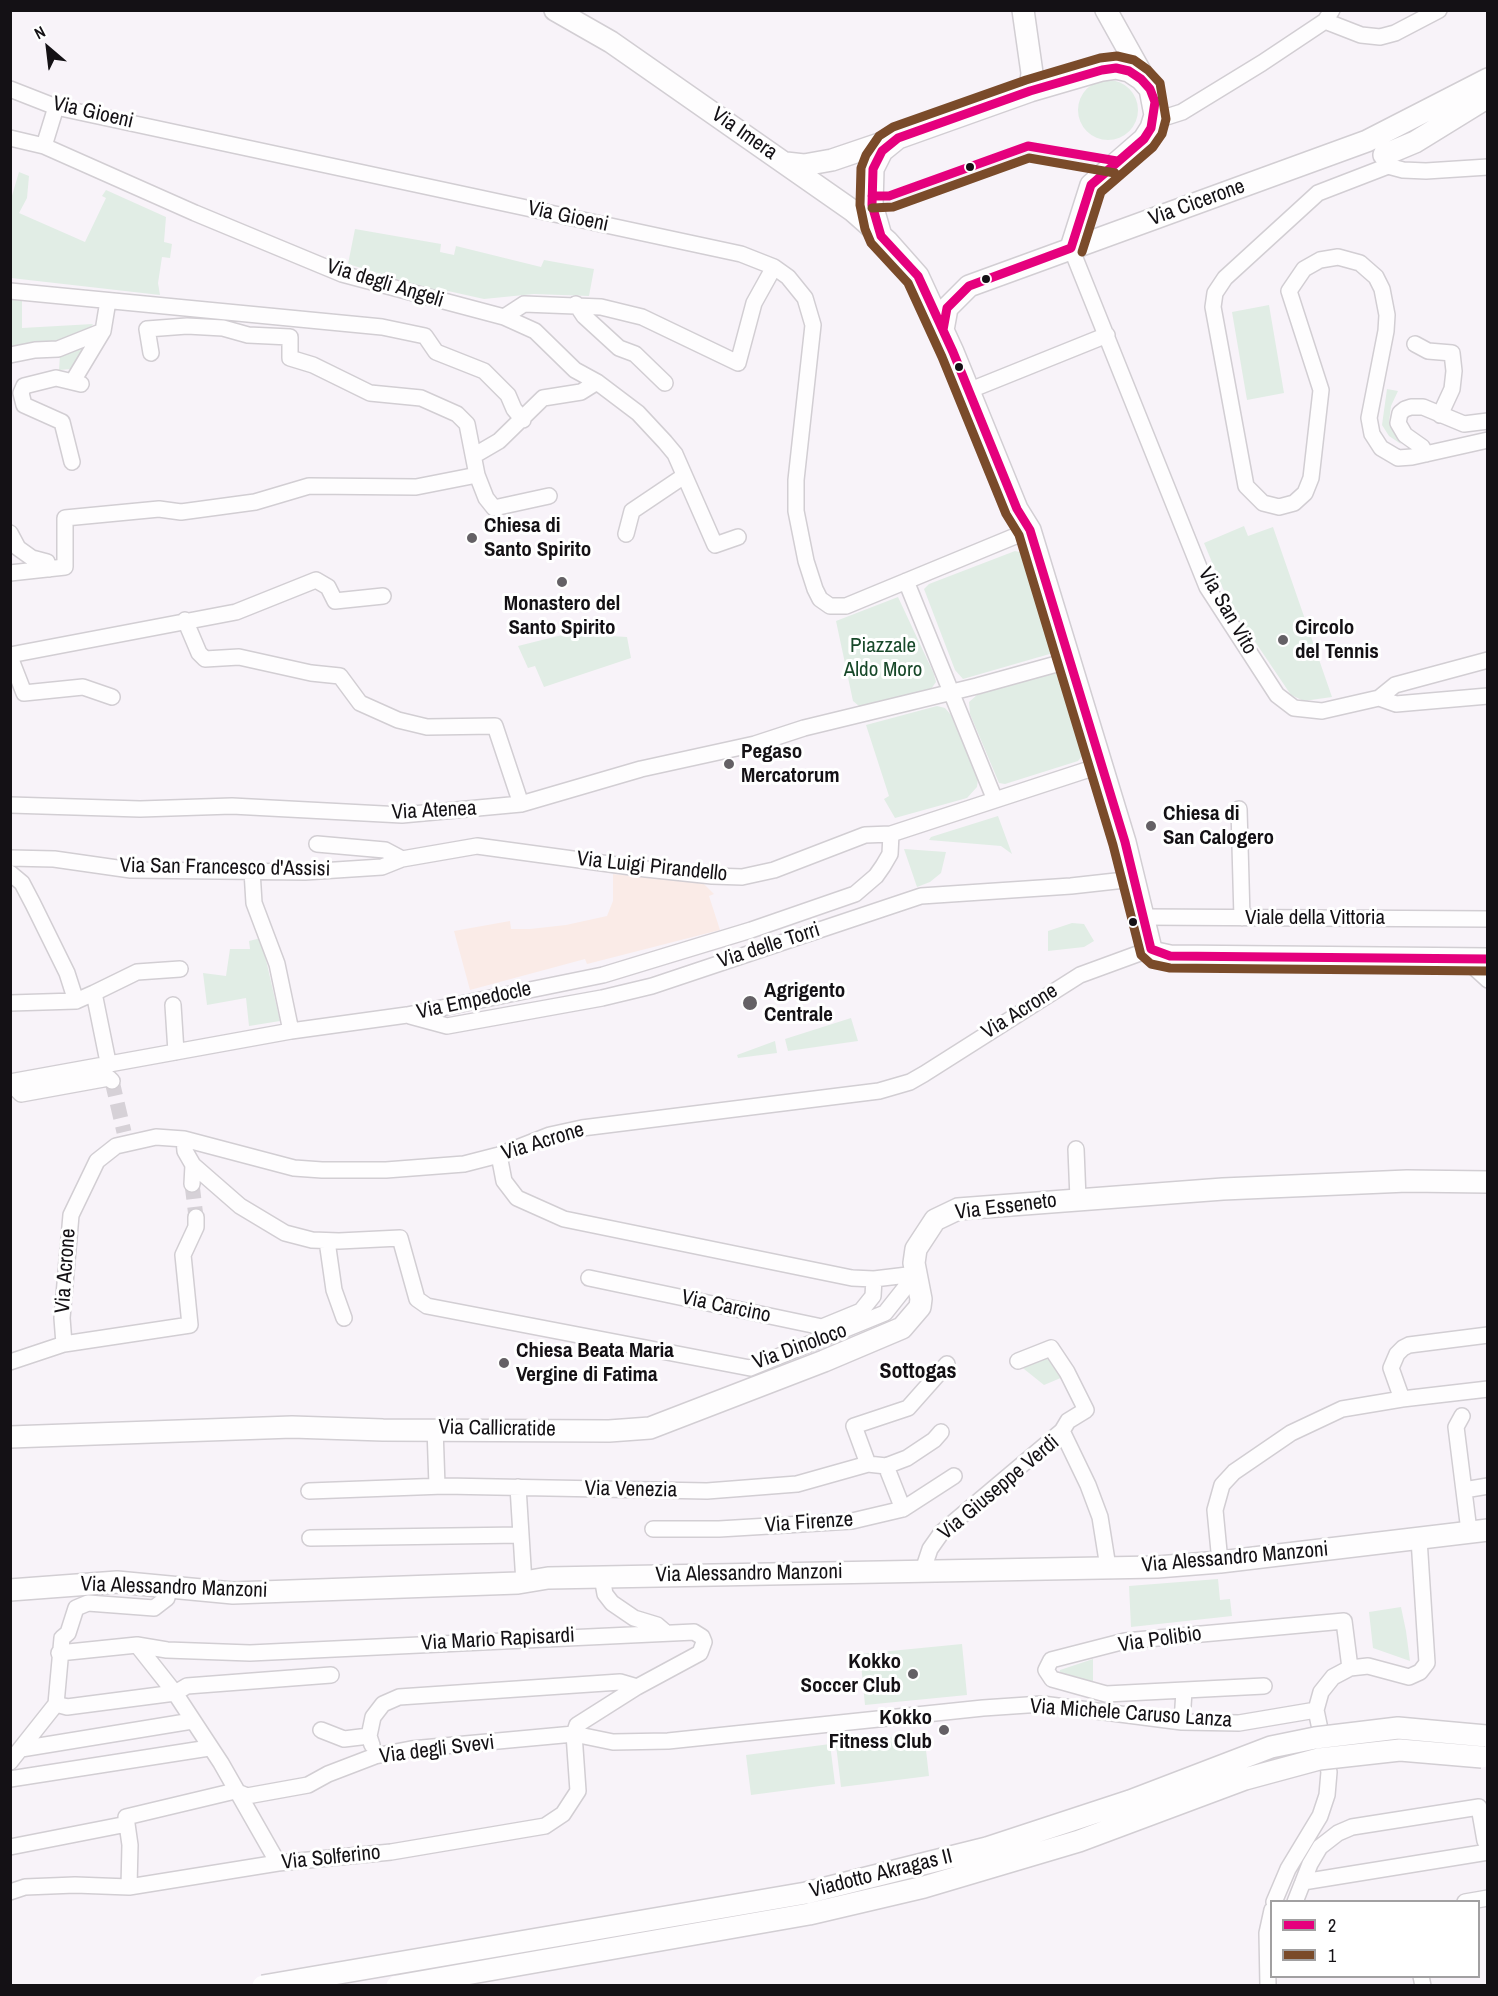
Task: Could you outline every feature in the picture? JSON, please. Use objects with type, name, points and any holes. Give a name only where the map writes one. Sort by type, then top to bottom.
[{"type":"main road","name":"Via Imera","points":[[555,10],[611,42],[853,211],[881,236],[918,276]]},
{"type":"main road","points":[[1023,10],[1032,73],[1030,91]]},
{"type":"main road","points":[[1071,249],[1091,185],[1144,139],[1154,121],[1155,102],[1150,89],[1106,10]]},
{"type":"main road","points":[[786,163],[804,165],[832,160],[1030,91],[1116,68],[1129,71],[1150,89]]},
{"type":"main road","name":"Via Cicerone","points":[[969,286],[1367,141],[1488,80]]},
{"type":"main road","points":[[1367,141],[1386,160],[1488,97]]},
{"type":"main road","points":[[881,236],[872,205],[873,169],[882,151],[898,138]]},
{"type":"main road","points":[[918,276],[943,287],[969,286]]},
{"type":"main road","points":[[918,276],[943,330],[1017,509],[1030,530],[1102,765],[1151,949],[1156,953],[1170,956],[1488,959]]},
{"type":"main road","points":[[943,330],[947,308],[969,286]]},
{"type":"main road","name":"Via Esseneto","points":[[916,1274],[916,1249],[929,1227],[950,1211],[966,1207],[1407,1181],[1488,1182]]},
{"type":"main road","name":"Via Callicratide","points":[[10,1437],[292,1427],[331,1430],[435,1428],[609,1431],[650,1428],[824,1361],[902,1328],[920,1307],[921,1299],[916,1274]]},
{"type":"main road","name":"Via Alessandro Manzoni","points":[[10,1590],[117,1582],[233,1593],[524,1582],[548,1578],[1108,1568],[1220,1562],[1478,1531]]},
{"type":"main road","name":"Viadotto Akragas II","points":[[263,1986],[806,1893],[987,1848],[1130,1801],[1271,1747],[1315,1738],[1398,1728],[1487,1736]]},
{"type":"main road","name":"Viadotto Akragas II","points":[[397,1986],[809,1914],[924,1887],[1079,1841],[1245,1779],[1310,1761],[1356,1753],[1400,1750],[1485,1757]]},
{"type":"street","points":[[1154,121],[1182,112],[1328,16],[1361,35],[1380,37],[1395,33],[1439,10]]},
{"type":"street","name":"Via Gioeni","points":[[10,89],[56,107],[741,254],[774,267],[788,277],[805,298],[813,325],[796,480],[796,511],[809,570],[817,594],[826,605],[835,608],[846,606],[906,580]]},
{"type":"street","points":[[44,146],[56,107]]},
{"type":"street","name":"Via degli Angeli","points":[[10,138],[44,146],[195,213],[342,274],[504,317],[535,331],[575,370],[597,382],[638,413],[665,442],[675,454],[715,545],[738,537]]},
{"type":"street","points":[[1488,167],[1426,171],[1402,170],[1386,160],[1318,193],[1224,278],[1215,293],[1213,315],[1246,486],[1256,499],[1270,506],[1287,506],[1300,498],[1311,478],[1321,390],[1289,291],[1304,268],[1320,260],[1338,257],[1360,263],[1376,277],[1385,300],[1387,315],[1369,409],[1369,425],[1376,442],[1392,456],[1412,458],[1488,440]]},
{"type":"street","name":"Via San Vito","points":[[1071,249],[1208,587],[1277,695],[1288,705],[1307,711],[1322,711],[1378,698],[1395,685],[1488,660]]},
{"type":"street","points":[[504,317],[524,304],[576,304],[601,307],[642,317],[738,363],[754,303],[774,267]]},
{"type":"street","points":[[10,291],[382,327],[424,336],[436,352],[484,371],[508,395],[514,409],[523,420]]},
{"type":"street","points":[[72,462],[62,422],[24,405],[21,398],[24,386],[56,378],[77,382],[103,331],[108,301]]},
{"type":"street","points":[[576,304],[584,316],[619,348],[635,354],[665,383]]},
{"type":"street","points":[[278,316],[290,358],[313,366],[370,393],[422,398],[457,414],[467,424],[475,455],[477,475],[486,498],[494,508],[549,496]]},
{"type":"street","points":[[152,353],[147,329],[187,326],[223,328],[248,335],[283,336]]},
{"type":"street","points":[[10,355],[35,350],[58,349],[103,331]]},
{"type":"street","points":[[968,391],[1107,335]]},
{"type":"street","points":[[1415,344],[1428,351],[1452,353],[1454,371],[1452,389],[1440,415]]},
{"type":"street","points":[[475,455],[499,441],[543,398],[581,392],[597,382]]},
{"type":"street","points":[[1426,454],[1422,447],[1405,435],[1398,418],[1411,406],[1423,407],[1464,424],[1488,421]]},
{"type":"street","points":[[57,568],[65,518],[159,509],[181,512],[255,502],[301,488],[338,485],[416,487],[477,475]]},
{"type":"street","points":[[626,534],[632,511],[684,476]]},
{"type":"street","points":[[994,800],[906,580],[1030,530]]},
{"type":"street","points":[[10,533],[18,548],[32,558],[47,562],[57,568]]},
{"type":"street","points":[[10,573],[57,568]]},
{"type":"street","points":[[112,697],[83,687],[24,693],[10,656],[184,620],[236,612],[316,580],[328,587],[335,601],[383,596]]},
{"type":"street","points":[[184,620],[199,653],[205,659],[239,657],[311,673],[340,676],[360,703],[398,720],[427,727],[495,726],[521,804]]},
{"type":"street","points":[[951,693],[1071,660]]},
{"type":"street","name":"Via Atenea","points":[[10,805],[140,808],[251,806],[402,815],[521,804],[641,770],[746,746],[846,718],[951,693]]},
{"type":"street","points":[[1378,698],[1396,704],[1488,696]]},
{"type":"street","points":[[891,834],[1102,765]]},
{"type":"street","points":[[1239,809],[1242,918]]},
{"type":"street","name":"Via Luigi Pirandello","points":[[477,846],[728,877],[774,870],[865,835],[891,834]]},
{"type":"street","name":"Via Empedocle","points":[[10,1083],[108,1062],[291,1031],[407,1015],[603,975],[751,930],[855,894],[876,876],[890,854],[891,834]]},
{"type":"street","name":"Via San Francesco d'Assisi","points":[[317,844],[385,850],[402,859]]},
{"type":"street","name":"Via San Francesco d'Assisi","points":[[10,858],[54,859],[131,870],[305,872],[382,867],[402,859],[477,846]]},
{"type":"street","points":[[252,871],[254,903],[277,964],[291,1031]]},
{"type":"street","points":[[10,873],[22,883],[33,904],[66,973],[76,1001]]},
{"type":"street","name":"Via delle Torri","points":[[407,1015],[447,1026],[602,999],[652,986],[921,896],[1071,886],[1134,879]]},
{"type":"street","name":"Viale della Vittoria","points":[[1142,917],[1488,919]]},
{"type":"street","name":"Via Acrone","points":[[64,1344],[62,1318],[71,1215],[97,1161],[125,1138],[184,1139],[294,1168],[386,1170],[464,1164],[499,1155],[550,1135],[582,1128],[779,1105],[801,1099],[895,1088],[924,1074],[1080,975],[1151,949]]},
{"type":"street","points":[[1465,959],[1488,980]]},
{"type":"street","points":[[10,1003],[76,1001],[138,972],[180,969]]},
{"type":"street","points":[[94,993],[108,1062]]},
{"type":"street","points":[[173,1005],[177,1052]]},
{"type":"street","points":[[10,1083],[21,1094],[109,1078],[112,1082]]},
{"type":"street","points":[[184,1139],[185,1151],[193,1165],[240,1206],[285,1233],[320,1240],[344,1318]]},
{"type":"street","points":[[1076,1149],[1078,1199]]},
{"type":"street","points":[[499,1155],[504,1181],[517,1198],[564,1219],[852,1278],[874,1279],[916,1274]]},
{"type":"street","points":[[192,1184],[193,1165]]},
{"type":"street","name":"Via Acrone","points":[[10,1362],[64,1344],[190,1325],[183,1255],[196,1227],[196,1217]]},
{"type":"street","name":"Via Dinoloco","points":[[320,1240],[400,1238],[417,1299],[427,1306],[750,1368],[885,1313],[916,1274]]},
{"type":"street","name":"Via Carcino","points":[[589,1278],[822,1327],[861,1311],[873,1296],[874,1279]]},
{"type":"street","points":[[1402,1399],[1391,1368],[1397,1354],[1403,1348],[1409,1345],[1488,1335]]},
{"type":"street","points":[[1018,1361],[1051,1348],[1067,1372],[1086,1410],[1068,1421],[1062,1431]]},
{"type":"street","points":[[868,1464],[854,1426],[908,1408],[947,1364]]},
{"type":"street","points":[[1220,1562],[1216,1501],[1228,1478],[1291,1433],[1316,1419],[1342,1409],[1488,1389]]},
{"type":"street","points":[[1461,1416],[1456,1427],[1464,1490],[1478,1531]]},
{"type":"street","points":[[435,1428],[437,1486]]},
{"type":"street","name":"Via Giuseppe Verdi","points":[[922,1573],[930,1549],[942,1532],[1062,1431],[1088,1485],[1100,1517],[1108,1568]]},
{"type":"street","points":[[903,1509],[886,1466],[907,1458],[934,1440],[941,1432]]},
{"type":"street","name":"Via Venezia","points":[[309,1491],[437,1486],[707,1491],[797,1484],[868,1464],[886,1466]]},
{"type":"street","name":"Via Firenze","points":[[652,1529],[719,1529],[852,1521],[903,1509],[954,1476]]},
{"type":"street","points":[[1464,1490],[1488,1486]]},
{"type":"street","points":[[518,1487],[524,1582]]},
{"type":"street","points":[[310,1538],[521,1535]]},
{"type":"street","points":[[1275,1900],[1288,1869],[1320,1816],[1327,1795],[1329,1772],[1316,1710],[1327,1684],[1350,1668],[1368,1666],[1409,1677],[1415,1676],[1424,1668],[1427,1657],[1419,1539]]},
{"type":"street","points":[[602,1577],[605,1594],[612,1603],[634,1618],[657,1625],[667,1633]]},
{"type":"street","points":[[10,1762],[56,1704],[62,1638],[68,1633],[73,1612],[79,1605],[154,1608],[167,1598],[169,1587]]},
{"type":"street","name":"Via Polibio","points":[[1264,1686],[1106,1694],[1052,1679],[1046,1670],[1051,1660],[1125,1641],[1344,1621],[1350,1668]]},
{"type":"street","name":"Via Mario Rapisardi","points":[[59,1653],[137,1645],[167,1650],[250,1653],[694,1632],[702,1637],[702,1650],[637,1687]]},
{"type":"street","points":[[137,1645],[175,1693],[278,1863]]},
{"type":"street","points":[[56,1704],[67,1707],[175,1693],[187,1686],[331,1675]]},
{"type":"street","points":[[375,1756],[369,1736],[373,1717],[383,1704],[399,1697],[620,1682],[637,1687]]},
{"type":"street","points":[[574,1734],[577,1725],[637,1687]]},
{"type":"street","points":[[1182,1722],[1184,1691]]},
{"type":"street","name":"Via Michele Caruso Lanza","points":[[574,1734],[613,1742],[668,1741],[983,1708],[1042,1704],[1182,1722],[1239,1723],[1316,1710]]},
{"type":"street","points":[[21,1749],[192,1721]]},
{"type":"street","points":[[321,1730],[344,1739],[369,1736]]},
{"type":"street","name":"Via degli Svevi","points":[[10,1847],[126,1820],[234,1791],[247,1796],[308,1785],[328,1774],[375,1756],[411,1749],[574,1734]]},
{"type":"street","name":"Via Solferino","points":[[10,1892],[25,1887],[75,1885],[129,1887],[278,1863],[391,1851],[545,1826],[563,1814],[578,1791],[574,1734]]},
{"type":"street","points":[[10,1779],[209,1748]]},
{"type":"street","points":[[1296,1900],[1310,1864],[1320,1847],[1338,1833],[1352,1827],[1479,1807],[1486,1847],[1303,1882]]},
{"type":"street","points":[[126,1820],[130,1845],[129,1887]]},
{"type":"street","points":[[1268,1986],[1269,1932]]},
{"type":"shaded area","points":[[613,874],[703,883],[714,894],[709,896],[720,930],[587,964],[585,959],[470,990],[454,931],[510,921],[511,929],[530,929],[566,925],[607,916],[613,901]]},
{"type":"green space","points":[[1108,80],[1125,85],[1133,93],[1138,110],[1133,127],[1125,135],[1108,140],[1091,135],[1083,127],[1078,110],[1083,93],[1091,85]]},
{"type":"green space","points":[[19,172],[29,176],[27,198],[19,213],[85,242],[106,198],[102,196],[106,190],[166,217],[164,242],[172,244],[170,258],[162,257],[158,283],[160,295],[11,278],[11,199]]},
{"type":"green space","points":[[355,229],[441,244],[440,252],[454,255],[456,246],[541,267],[544,260],[594,269],[589,296],[534,294],[484,299],[448,291],[446,294],[348,264]]},
{"type":"green space","points":[[10,299],[22,299],[22,328],[93,324],[88,331],[55,343],[11,352]]},
{"type":"green space","points":[[1269,305],[1284,393],[1247,400],[1232,312]]},
{"type":"green space","points":[[92,343],[71,369],[59,370],[60,355]]},
{"type":"green space","points":[[1387,389],[1398,391],[1391,406],[1389,422],[1401,444],[1389,436],[1382,425]]},
{"type":"green space","name":"Circolo del Tennis","points":[[1244,526],[1248,536],[1273,527],[1332,697],[1304,701],[1291,695],[1229,603],[1204,543]]},
{"type":"green space","points":[[1015,551],[1024,553],[1028,559],[1053,653],[963,679],[955,670],[924,589],[929,584]]},
{"type":"green space","name":"Piazzale Aldo Moro","points":[[898,597],[936,682],[931,689],[859,706],[853,701],[836,621]]},
{"type":"green space","points":[[598,618],[600,626],[606,624],[610,636],[627,637],[631,658],[544,687],[535,666],[528,668],[518,646],[586,629],[584,622]]},
{"type":"green space","points":[[1056,672],[1063,675],[1067,683],[1083,755],[1078,761],[1005,784],[999,783],[970,714],[969,702],[977,695]]},
{"type":"green space","points":[[937,706],[945,708],[951,715],[978,779],[977,787],[967,798],[895,818],[884,799],[889,796],[866,725]]},
{"type":"green space","points":[[998,816],[1012,854],[1001,846],[929,840],[931,837]]},
{"type":"green space","points":[[904,849],[946,852],[941,873],[930,882],[917,887]]},
{"type":"green space","points":[[1072,923],[1084,924],[1094,941],[1084,947],[1048,951],[1048,931]]},
{"type":"green space","points":[[261,938],[280,1021],[249,1026],[246,998],[207,1005],[203,973],[226,976],[230,949],[250,949],[249,941]]},
{"type":"green space","points":[[851,1018],[858,1041],[788,1051],[785,1039]]},
{"type":"green space","points":[[775,1041],[777,1053],[738,1058],[737,1055]]},
{"type":"green space","points":[[1048,1354],[1063,1377],[1044,1385],[1019,1365]]},
{"type":"green space","points":[[1218,1579],[1220,1600],[1230,1599],[1232,1616],[1131,1627],[1129,1586]]},
{"type":"green space","points":[[1401,1607],[1410,1661],[1373,1648],[1369,1612]]},
{"type":"green space","name":"Kokko Soccer Club","points":[[962,1644],[967,1695],[865,1705],[860,1654]]},
{"type":"green space","points":[[1093,1659],[1093,1684],[1059,1676],[1060,1670]]},
{"type":"green space","name":"Kokko Soccer Club","points":[[924,1733],[929,1776],[841,1787],[836,1745]]},
{"type":"green space","name":"Kokko Soccer Club","points":[[830,1744],[835,1784],[751,1795],[746,1755]]},
{"type":"tunnel","points":[[112,1081],[124,1132]]},
{"type":"tunnel","points":[[192,1184],[196,1217]]},
{"type":"transit line","name":"1","points":[[1082,252],[1101,192],[1153,147],[1162,134],[1166,119],[1160,83],[1134,60],[1117,56],[1100,58],[1026,80],[893,127],[879,136],[866,155],[861,168],[860,205],[865,229],[871,243],[908,283],[942,357],[1006,514],[1019,535],[1113,845],[1141,955],[1151,964],[1170,968],[1488,971]]},
{"type":"transit line","name":"2","points":[[943,330],[947,308],[969,286],[1071,248],[1091,185],[1144,139],[1151,128],[1155,102],[1150,89],[1141,79],[1129,71],[1116,68],[1102,70],[1030,91],[898,138],[882,151],[873,169],[872,205],[881,236],[918,276],[953,352],[1017,509],[1030,530],[1125,842],[1151,949],[1170,956],[1488,959]]},
{"type":"transit line","name":"2","points":[[872,196],[889,196],[1028,146],[1117,161]]},
{"type":"transit line","name":"1","points":[[872,208],[893,207],[1029,158],[1115,173]]},
{"type":"place","name":"Chiesa di Santo Spirito","points":[[472,538]]},
{"type":"place","name":"Monastero del Santo Spirito","points":[[562,582]]},
{"type":"place","name":"Circolo del Tennis","points":[[1283,640]]},
{"type":"place","name":"Pegaso Mercatorum","points":[[729,764]]},
{"type":"place","name":"Chiesa di San Calogero","points":[[1151,826]]},
{"type":"place","name":"Agrigento Centrale","points":[[750,1003]]},
{"type":"place","name":"Chiesa Beata Maria Vergine di Fatima","points":[[504,1363]]},
{"type":"place","name":"Kokko Soccer Club","points":[[913,1674]]},
{"type":"place","name":"Kokko Fitness Club","points":[[944,1730]]},
{"type":"district","name":"Sottogas","points":[[918,1372]]}]
